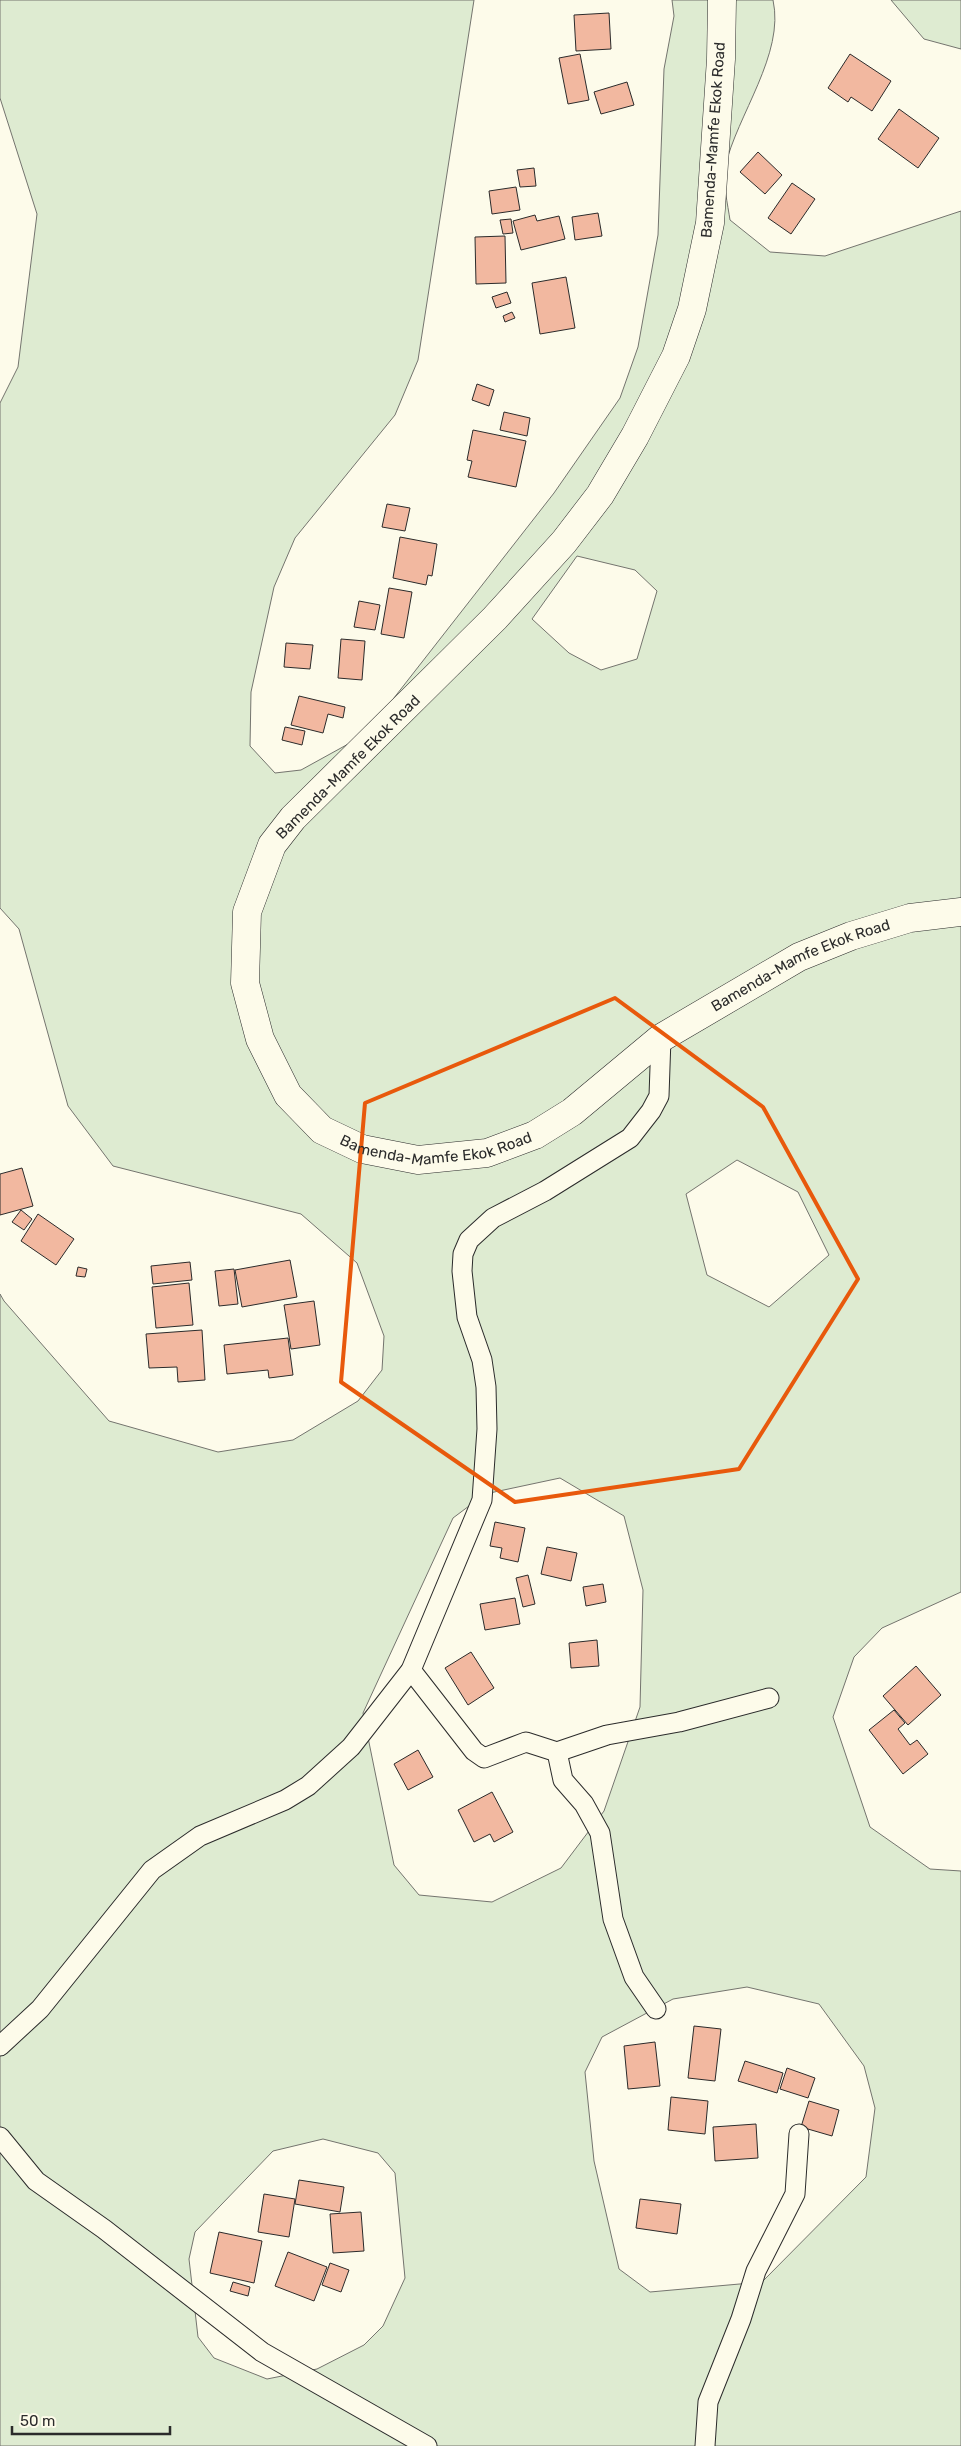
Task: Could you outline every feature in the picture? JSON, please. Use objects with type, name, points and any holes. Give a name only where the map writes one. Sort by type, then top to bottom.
[{"type":"highway","name":"Bamenda-Mamfe Ekok Road","points":[[722,0],[721,59],[710,223],[692,309],[676,356],[635,436],[600,495],[564,542],[495,618],[293,818],[272,845],[247,912],[244,983],[260,1039],[288,1095],[322,1130],[362,1149],[418,1160],[487,1153],[535,1135],[572,1112],[660,1038],[799,957],[851,936],[910,918],[961,912]]},
{"type":"street","points":[[0,2046],[40,2009],[152,1870],[200,1836],[277,1804],[308,1786],[351,1747],[411,1670],[482,1500],[486,1387],[482,1360],[467,1317],[462,1271],[463,1254],[469,1240],[493,1218],[545,1190],[630,1138],[651,1111],[659,1096],[660,1038]]},
{"type":"street","points":[[411,1670],[474,1752],[484,1758],[526,1742],[557,1752],[607,1735],[679,1722],[769,1698]]},
{"type":"street","points":[[557,1752],[563,1780],[584,1804],[600,1833],[613,1919],[634,1977],[656,2009]]},
{"type":"street","points":[[705,2446],[708,2402],[741,2319],[756,2271],[795,2194],[799,2134]]},
{"type":"street","points":[[0,2137],[36,2181],[104,2229],[262,2352],[427,2446]]},
{"type":"highlighted area","points":[[615,998],[763,1107],[858,1279],[739,1469],[515,1502],[341,1382],[365,1103]]},
{"type":"green space","points":[[0,0],[474,0],[418,360],[395,415],[295,538],[274,587],[251,692],[250,746],[275,773],[301,770],[350,743],[390,703],[554,493],[620,398],[638,347],[658,235],[664,69],[674,16],[672,0],[773,0],[775,21],[772,42],[758,84],[731,147],[724,172],[730,220],[770,252],[825,256],[961,211],[961,1592],[882,1628],[854,1657],[833,1717],[870,1827],[930,1869],[961,1871],[961,2446],[0,2446],[0,1294],[4,1301],[109,1421],[218,1452],[293,1440],[358,1401],[382,1370],[384,1336],[357,1263],[301,1214],[113,1166],[68,1106],[19,929],[0,908],[0,403],[18,367],[37,214],[0,98]],"holes":[[[577,556],[635,570],[657,591],[637,659],[601,670],[569,653],[532,619]],[[737,1160],[798,1192],[829,1255],[769,1307],[707,1275],[686,1194]],[[560,1478],[624,1516],[643,1590],[640,1707],[604,1811],[561,1868],[492,1902],[419,1895],[394,1865],[363,1713],[453,1518],[485,1494]],[[747,1987],[819,2004],[864,2066],[875,2108],[866,2177],[762,2282],[650,2292],[619,2269],[594,2161],[585,2072],[602,2037],[673,1999]],[[323,2139],[378,2153],[395,2173],[405,2278],[383,2326],[364,2345],[317,2369],[267,2379],[214,2358],[198,2337],[189,2259],[195,2232],[273,2151]]]},
{"type":"green space","points":[[891,0],[961,0],[961,49],[924,39]]},
{"type":"building","points":[[609,13],[611,49],[576,51],[574,15]]},
{"type":"building","points":[[580,54],[589,100],[568,104],[559,58]]},
{"type":"building","points":[[850,54],[891,81],[872,111],[851,97],[848,102],[828,88]]},
{"type":"building","points":[[627,82],[634,105],[601,114],[594,92]]},
{"type":"building","points":[[899,109],[939,138],[918,168],[878,139]]},
{"type":"building","points":[[758,152],[782,175],[765,194],[740,172]]},
{"type":"building","points":[[534,168],[536,186],[520,187],[517,170]]},
{"type":"building","points":[[792,183],[815,199],[791,234],[768,218]]},
{"type":"building","points":[[516,187],[520,210],[492,214],[489,191]]},
{"type":"building","points":[[598,213],[602,236],[575,240],[572,217]]},
{"type":"building","points":[[535,215],[537,221],[559,216],[565,239],[521,250],[513,221]]},
{"type":"building","points":[[511,219],[513,233],[503,234],[500,220]]},
{"type":"building","points":[[505,236],[506,283],[476,284],[475,237]]},
{"type":"building","points":[[566,277],[575,328],[540,334],[532,283]]},
{"type":"building","points":[[507,292],[511,303],[496,308],[492,297]]},
{"type":"building","points":[[512,312],[515,318],[505,322],[503,316]]},
{"type":"building","points":[[477,384],[494,390],[489,406],[472,400]]},
{"type":"building","points":[[504,412],[530,418],[527,436],[500,430]]},
{"type":"building","points":[[473,430],[526,441],[516,487],[468,477],[472,461],[467,460]]},
{"type":"building","points":[[387,504],[410,508],[405,531],[382,527]]},
{"type":"building","points":[[400,537],[437,544],[432,576],[428,575],[426,585],[393,578]]},
{"type":"building","points":[[389,588],[412,592],[404,638],[381,634]]},
{"type":"building","points":[[359,601],[380,605],[375,630],[354,627]]},
{"type":"building","points":[[341,639],[365,641],[362,680],[338,678]]},
{"type":"building","points":[[286,643],[313,645],[310,669],[284,667]]},
{"type":"building","points":[[299,696],[345,707],[343,718],[328,714],[323,733],[291,725]]},
{"type":"building","points":[[285,727],[305,731],[302,745],[282,740]]},
{"type":"building","points":[[22,1168],[33,1206],[0,1215],[0,1174]]},
{"type":"building","points":[[21,1210],[32,1219],[24,1230],[12,1222]]},
{"type":"building","points":[[38,1214],[74,1239],[56,1265],[21,1241]]},
{"type":"building","points":[[290,1260],[297,1297],[242,1307],[235,1270]]},
{"type":"building","points":[[190,1262],[192,1280],[153,1284],[151,1266]]},
{"type":"building","points":[[78,1267],[87,1269],[85,1277],[76,1276]]},
{"type":"building","points":[[234,1269],[238,1304],[219,1306],[215,1271]]},
{"type":"building","points":[[189,1283],[193,1325],[156,1328],[152,1287]]},
{"type":"building","points":[[314,1301],[320,1345],[291,1349],[284,1305]]},
{"type":"building","points":[[202,1330],[205,1380],[178,1382],[177,1367],[149,1368],[146,1334]]},
{"type":"building","points":[[288,1338],[293,1375],[269,1378],[268,1370],[227,1374],[224,1345]]},
{"type":"building","points":[[495,1522],[525,1528],[518,1562],[500,1558],[502,1548],[490,1546]]},
{"type":"building","points":[[547,1547],[577,1553],[571,1581],[541,1574]]},
{"type":"building","points":[[528,1575],[535,1604],[523,1607],[516,1578]]},
{"type":"building","points":[[603,1584],[606,1602],[586,1606],[583,1587]]},
{"type":"building","points":[[515,1598],[520,1624],[485,1630],[480,1604]]},
{"type":"building","points":[[597,1640],[599,1666],[571,1668],[569,1643]]},
{"type":"building","points":[[471,1652],[494,1688],[468,1705],[445,1668]]},
{"type":"building","points":[[916,1666],[941,1695],[908,1725],[883,1696]]},
{"type":"building","points":[[894,1710],[905,1723],[898,1729],[910,1745],[917,1740],[928,1754],[903,1774],[869,1730]]},
{"type":"building","points":[[418,1750],[433,1777],[408,1790],[394,1764]]},
{"type":"building","points":[[492,1792],[513,1832],[494,1842],[490,1834],[474,1842],[458,1810]]},
{"type":"building","points":[[694,2026],[721,2029],[715,2081],[688,2078]]},
{"type":"building","points":[[655,2042],[660,2086],[628,2089],[624,2046]]},
{"type":"building","points":[[745,2061],[783,2073],[777,2093],[738,2081]]},
{"type":"building","points":[[787,2068],[815,2078],[808,2098],[780,2089]]},
{"type":"building","points":[[671,2097],[708,2101],[705,2134],[668,2130]]},
{"type":"building","points":[[809,2101],[839,2110],[832,2136],[801,2127]]},
{"type":"building","points":[[756,2124],[758,2158],[715,2161],[713,2127]]},
{"type":"building","points":[[299,2180],[344,2187],[340,2212],[295,2204]]},
{"type":"building","points":[[264,2194],[295,2199],[289,2237],[258,2232]]},
{"type":"building","points":[[640,2199],[681,2204],[677,2234],[636,2228]]},
{"type":"building","points":[[361,2212],[364,2251],[333,2253],[330,2214]]},
{"type":"building","points":[[219,2232],[262,2241],[254,2283],[210,2273]]},
{"type":"building","points":[[288,2252],[327,2267],[314,2301],[275,2286]]},
{"type":"building","points":[[330,2263],[349,2270],[341,2292],[322,2285]]},
{"type":"building","points":[[233,2282],[250,2287],[248,2296],[230,2291]]}]
